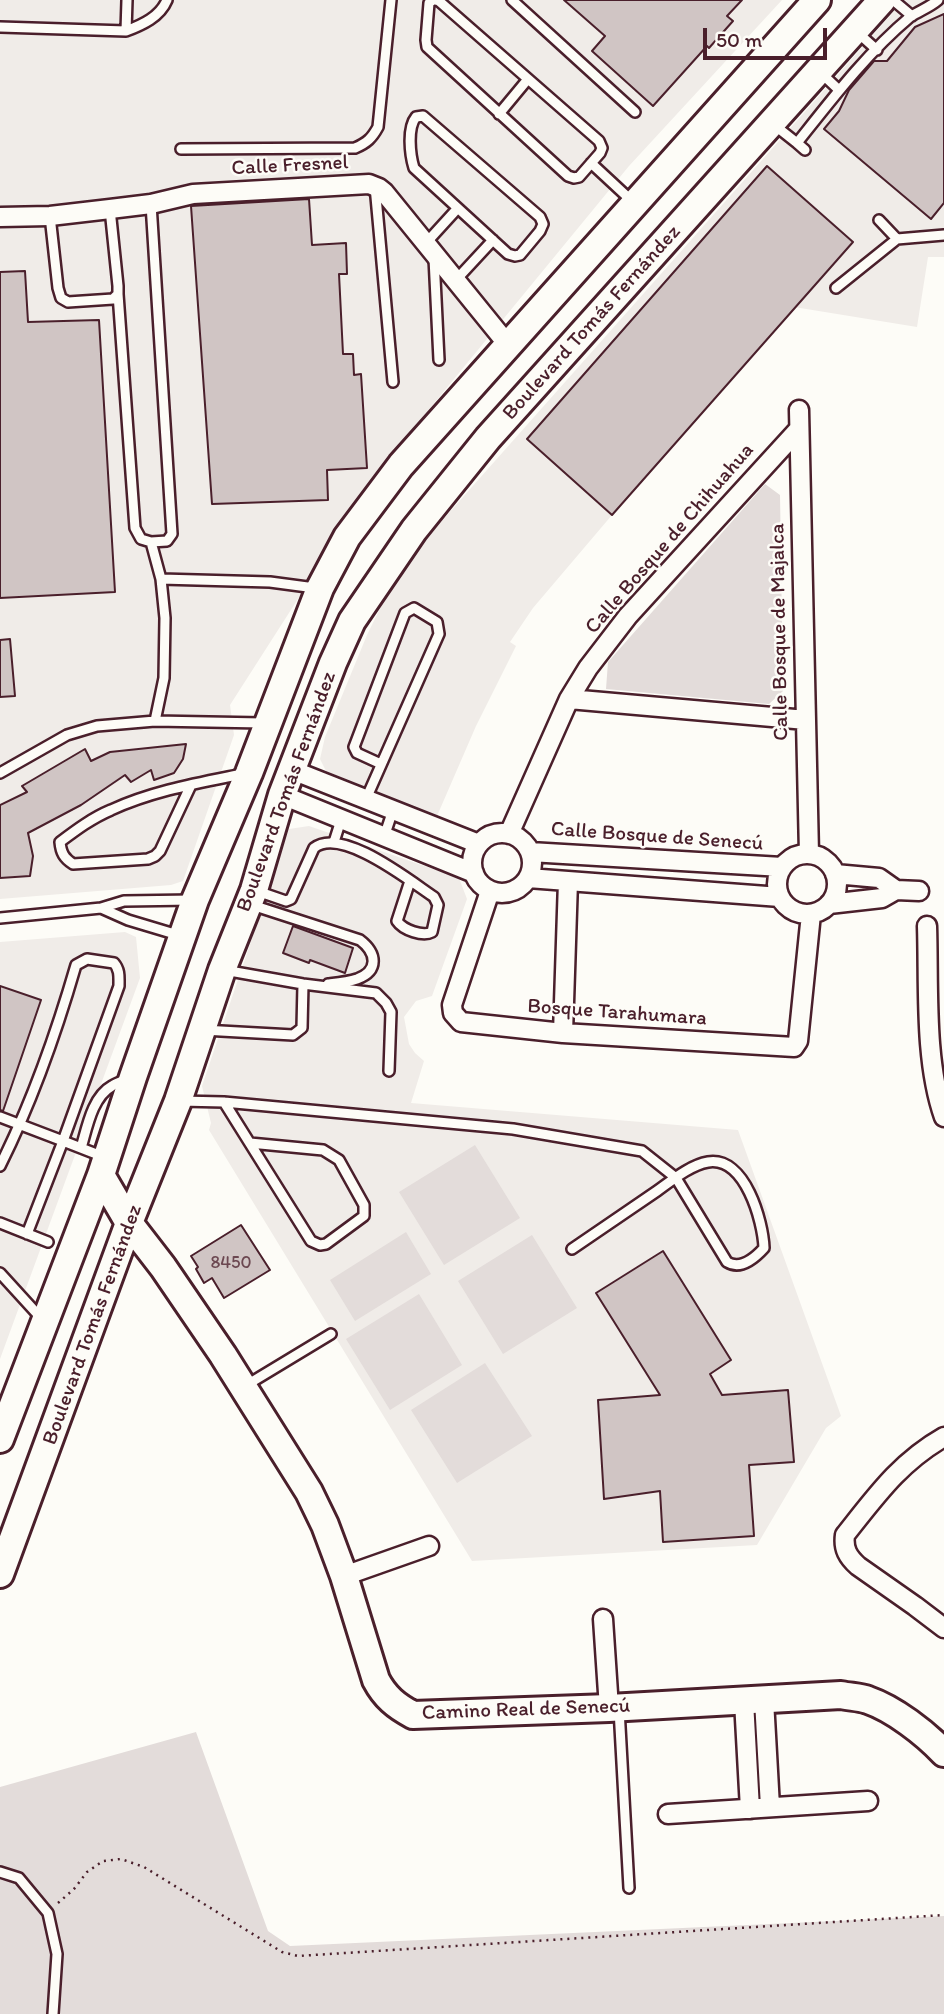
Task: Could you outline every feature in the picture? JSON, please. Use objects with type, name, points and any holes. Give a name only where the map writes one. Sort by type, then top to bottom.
[{"type":"main road","name":"Boulevard Tomás Fernández","points":[[0,1439],[104,1167],[195,900],[249,773],[320,588],[347,537],[401,466],[817,0]]},
{"type":"main road","name":"Boulevard Tomás Fernández","points":[[0,1574],[178,1101],[222,970],[251,897],[282,795],[352,621],[414,530],[488,438],[882,0]]},
{"type":"main road","points":[[320,588],[333,590],[338,594],[352,621]]},
{"type":"main road","name":"Camino Real de Senecú","points":[[104,1167],[130,1223],[244,1387],[309,1492],[344,1576],[376,1680],[383,1692],[400,1709],[413,1714],[614,1708],[841,1695],[866,1699],[888,1709],[944,1753]]},
{"type":"main road","points":[[78,1234],[130,1223]]},
{"type":"street","name":"Calle Fresnel","points":[[0,218],[50,216],[151,204],[193,194],[369,184],[384,192],[429,251],[509,346]]},
{"type":"street","name":"Calle Bosque de Majalca","points":[[799,410],[808,854]]},
{"type":"street","name":"Calle Bosque de Chihuahua","points":[[509,834],[569,699],[589,668],[628,616],[798,430]]},
{"type":"street","points":[[569,699],[806,720]]},
{"type":"street","points":[[292,769],[479,844]]},
{"type":"street","points":[[282,795],[474,873]]},
{"type":"street","points":[[498,833],[509,834],[518,838],[530,852],[532,862],[528,878],[522,886],[508,893],[490,891],[481,885],[474,873],[473,853],[486,837],[498,833]]},
{"type":"street","name":"Calle Bosque de Senecú","points":[[530,852],[782,867]]},
{"type":"street","points":[[808,854],[822,858],[830,865],[837,885],[829,904],[811,914],[794,911],[785,905],[777,886],[782,867],[798,855],[808,854]]},
{"type":"street","points":[[835,874],[879,878],[896,890]]},
{"type":"street","points":[[528,878],[780,897]]},
{"type":"street","points":[[563,1033],[568,881]]},
{"type":"street","points":[[829,904],[882,898],[896,890],[919,891]]},
{"type":"street","name":"Bosque Tarahumara","points":[[490,891],[452,1006],[453,1013],[461,1022],[563,1033],[794,1047],[798,1041],[811,914]]},
{"type":"street","points":[[927,926],[936,957],[932,1066],[944,1117]]},
{"type":"street","points":[[944,1437],[928,1446],[888,1481],[845,1535],[844,1542],[850,1559],[858,1566],[944,1628]]},
{"type":"street","points":[[344,1576],[429,1546]]},
{"type":"street","points":[[603,1619],[614,1708]]},
{"type":"street","points":[[754,1700],[770,1807]]},
{"type":"street","points":[[750,1809],[754,1700]]},
{"type":"street","points":[[668,1814],[868,1801]]},
{"type":"lane","points":[[126,31],[127,0]]},
{"type":"lane","points":[[0,27],[126,31],[157,15],[167,0]]},
{"type":"lane","points":[[181,149],[355,148],[366,143],[378,127],[391,0]]},
{"type":"lane","points":[[512,0],[635,112]]},
{"type":"lane","points":[[893,0],[912,16]]},
{"type":"lane","points":[[797,143],[839,90],[877,50],[912,16],[938,0]]},
{"type":"lane","points":[[439,1],[528,79],[599,141],[602,148],[579,177],[568,176],[427,47],[429,3],[439,1]]},
{"type":"lane","points":[[855,30],[877,50]]},
{"type":"lane","points":[[819,71],[839,90]]},
{"type":"lane","points":[[499,114],[528,79]]},
{"type":"lane","points":[[423,116],[540,217],[543,224],[540,232],[520,255],[515,257],[508,254],[457,209],[414,168],[411,123],[416,117],[423,116]]},
{"type":"lane","points":[[772,122],[805,150]]},
{"type":"lane","points":[[591,163],[634,203]]},
{"type":"lane","points":[[375,186],[393,382]]},
{"type":"lane","points":[[110,209],[135,528],[141,539],[151,542],[167,541],[172,534],[151,204]]},
{"type":"lane","points":[[439,360],[429,251],[457,209]]},
{"type":"lane","points":[[50,216],[61,298],[68,302],[113,299],[118,294]]},
{"type":"lane","points":[[879,220],[897,239]]},
{"type":"lane","points":[[836,288],[897,239],[944,235]]},
{"type":"lane","points":[[455,281],[492,240]]},
{"type":"lane","points":[[151,542],[161,579],[165,618],[164,678],[155,721]]},
{"type":"lane","points":[[161,579],[270,582],[320,588]]},
{"type":"lane","points":[[366,799],[439,634],[437,622],[414,608],[405,613],[354,747],[357,753],[381,764]]},
{"type":"lane","points":[[0,773],[67,735],[113,724],[155,721],[269,723]]},
{"type":"lane","points":[[191,785],[160,851],[155,856],[148,859],[73,864],[66,860],[61,851],[60,842],[110,810],[191,785],[249,773]]},
{"type":"lane","points":[[384,837],[393,810]]},
{"type":"lane","points":[[334,842],[341,820]]},
{"type":"lane","points":[[251,897],[286,901],[291,899],[314,848],[321,843],[334,842],[382,861],[434,897],[438,905],[432,932],[429,934],[400,926],[397,921],[410,881]]},
{"type":"lane","points":[[251,897],[360,940],[368,946],[374,963],[364,976],[316,986]]},
{"type":"lane","points":[[0,918],[101,908],[124,901],[195,900]]},
{"type":"lane","points":[[101,908],[128,920],[183,936]]},
{"type":"lane","points":[[0,1166],[20,1125],[59,1024],[76,965],[87,959],[114,963],[118,967],[119,986],[27,1234]]},
{"type":"lane","points":[[222,970],[376,993],[391,1012],[389,1071]]},
{"type":"lane","points":[[203,1030],[292,1035],[297,1033],[302,1028],[303,984]]},
{"type":"lane","points":[[81,1148],[92,1115],[104,1091],[133,1077]]},
{"type":"lane","points":[[178,1101],[224,1102],[526,1132],[642,1152],[676,1178],[727,1262],[734,1266],[741,1265],[757,1255],[764,1248],[764,1238],[744,1181],[728,1166],[710,1161],[697,1165],[676,1178],[572,1249]]},
{"type":"lane","points":[[224,1102],[311,1241],[320,1245],[326,1244],[364,1216],[364,1205],[339,1160],[334,1156],[323,1150],[250,1143]]},
{"type":"lane","points":[[0,1118],[81,1148],[104,1167]]},
{"type":"lane","points":[[0,1223],[48,1242]]},
{"type":"lane","points":[[0,1273],[45,1322]]},
{"type":"lane","points":[[244,1387],[331,1334]]},
{"type":"lane","points":[[614,1708],[629,1888]]},
{"type":"lane","points":[[0,1872],[19,1878],[48,1913],[57,1954],[53,2014]]},
{"type":"path","points":[[48,1913],[74,1889],[87,1872],[103,1861],[121,1859],[144,1867],[282,1952],[298,1956],[944,1915]]},
{"type":"shaded area","points":[[0,0],[782,0],[629,166],[385,463],[230,705],[234,735],[183,881],[171,885],[0,899]]},
{"type":"shaded area","points":[[904,0],[944,0],[944,257],[928,257],[917,327],[794,307],[533,608],[510,642],[516,646],[476,726],[437,816],[326,771],[320,759],[325,737],[367,635],[400,568]]},
{"type":"shaded area","points":[[765,484],[780,495],[783,691],[769,704],[606,689],[608,662]]},
{"type":"shaded area","points":[[309,826],[459,878],[467,899],[432,996],[416,1001],[404,1017],[409,1044],[424,1061],[411,1103],[738,1130],[841,1416],[826,1428],[757,1545],[472,1561],[209,1130],[211,1123],[202,1086],[289,829]]},
{"type":"shaded area","points":[[125,932],[136,937],[140,978],[0,1359],[0,942]]},
{"type":"shaded area","points":[[475,1145],[520,1218],[444,1265],[399,1192]]},
{"type":"shaded area","points":[[406,1232],[431,1274],[355,1321],[330,1280]]},
{"type":"shaded area","points":[[532,1235],[577,1308],[503,1354],[458,1281]]},
{"type":"shaded area","points":[[419,1294],[462,1365],[390,1410],[346,1339]]},
{"type":"shaded area","points":[[485,1363],[532,1436],[457,1483],[411,1410]]},
{"type":"shaded area","points":[[196,1732],[268,1931],[290,1946],[944,1916],[944,2014],[0,2014],[0,1787]]},
{"type":"building","points":[[564,0],[742,0],[727,16],[733,21],[653,106],[592,51],[605,36]]},
{"type":"building","points":[[944,14],[944,203],[931,219],[824,129],[839,111],[849,90],[874,61],[887,61],[915,27]]},
{"type":"building","points":[[767,166],[853,242],[612,515],[527,439]]},
{"type":"building","points":[[309,199],[312,245],[346,243],[347,274],[339,274],[343,354],[353,354],[354,375],[361,374],[367,468],[327,470],[328,500],[212,504],[191,206]]},
{"type":"building","points":[[25,271],[28,322],[99,320],[115,592],[0,598],[0,272]]},
{"type":"building","points":[[10,639],[15,696],[0,697],[0,640]]},
{"type":"building","points":[[186,744],[183,759],[174,773],[154,780],[151,770],[131,782],[125,775],[81,805],[28,833],[33,856],[30,876],[0,878],[0,805],[27,792],[22,786],[85,749],[91,761],[110,752]]},
{"type":"building","points":[[293,926],[353,948],[345,973],[283,953]]},
{"type":"building","points":[[0,986],[41,1000],[3,1111],[0,1110]]},
{"type":"building","points":[[241,1225],[270,1270],[224,1298],[212,1278],[204,1283],[191,1256]]},
{"type":"building","points":[[663,1251],[731,1360],[710,1374],[722,1395],[788,1390],[794,1462],[749,1465],[754,1536],[663,1542],[660,1491],[604,1499],[598,1400],[660,1395],[596,1293]]}]
